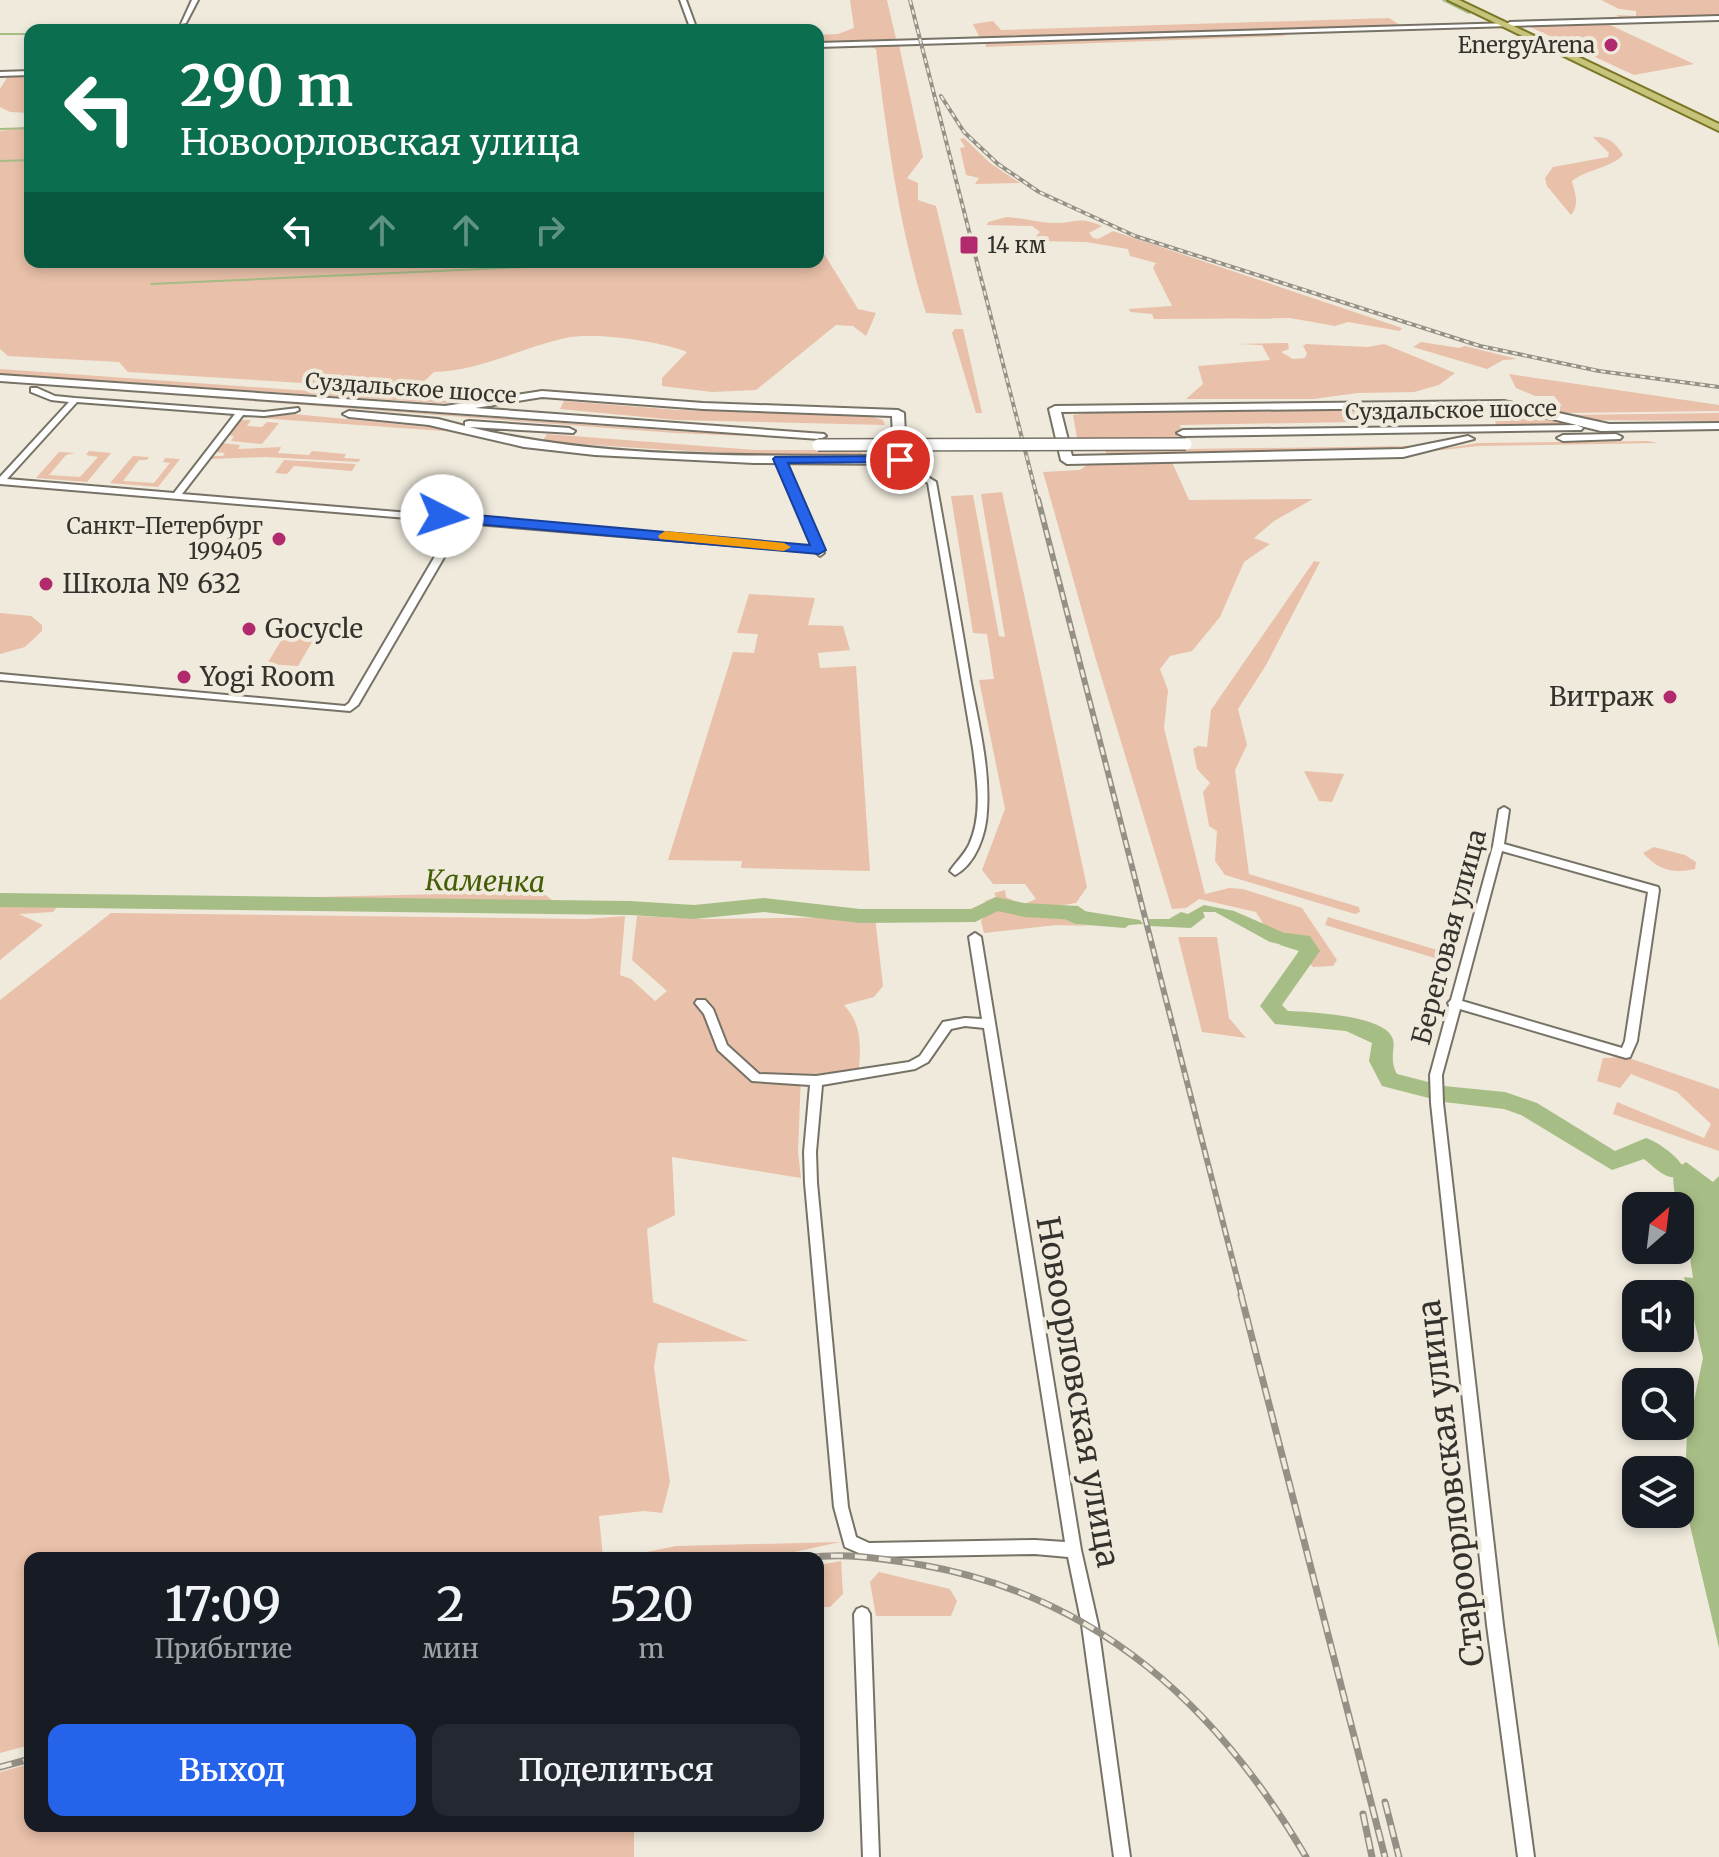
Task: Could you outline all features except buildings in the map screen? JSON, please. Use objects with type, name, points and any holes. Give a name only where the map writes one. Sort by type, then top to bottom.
[{"type":"main road","points":[[1452,0],[1506,24]]},
{"type":"main road","points":[[1459,0],[1719,126]]},
{"type":"main road","name":"Суздальское шоссе","points":[[0,378],[819,440]]},
{"type":"main road","name":"Суздальское шоссе","points":[[0,388],[428,421],[819,440],[1719,435]]},
{"type":"main road","points":[[428,421],[533,445],[780,459],[900,460],[898,413],[703,406],[563,395],[526,395],[442,410]]},
{"type":"main road","points":[[549,418],[536,411],[537,402],[563,395]]},
{"type":"main road","points":[[1459,403],[1484,409],[1491,417],[1490,422],[1466,435],[1403,453],[1067,460],[1055,409],[1459,403],[1522,407],[1573,422],[1610,428]]},
{"type":"main road","name":"Суздальское шоссе","points":[[1466,435],[1719,426]]},
{"type":"street","points":[[183,23],[195,0]]},
{"type":"street","points":[[683,0],[692,24]]},
{"type":"street","points":[[824,45],[1719,18]]},
{"type":"street","points":[[0,74],[24,73]]},
{"type":"street","points":[[34,390],[54,398],[75,400],[264,414],[295,410]]},
{"type":"street","points":[[0,481],[75,400]]},
{"type":"street","points":[[177,495],[241,412]]},
{"type":"street","points":[[0,481],[462,518],[820,552],[780,459]]},
{"type":"street","points":[[900,460],[901,464],[932,482],[978,748],[983,787],[979,829],[973,852],[955,871]]},
{"type":"street","points":[[0,677],[347,709],[353,705],[462,518]]},
{"type":"street","name":"Береговая улица","points":[[1437,1103],[1436,1075],[1498,846],[1504,810]]},
{"type":"street","points":[[1454,1003],[1626,1054],[1631,1041],[1654,890],[1498,846]]},
{"type":"street","name":"Новоорловская улица","points":[[975,937],[1074,1550],[1090,1625],[1122,1857]]},
{"type":"street","points":[[701,1003],[709,1012],[722,1047],[756,1078],[816,1081],[911,1066],[924,1059],[947,1025],[965,1022],[988,1024]]},
{"type":"street","points":[[816,1081],[810,1152],[811,1183],[841,1507],[850,1542],[868,1550],[1035,1547],[1074,1550]]},
{"type":"street","name":"Староорловская улица","points":[[1437,1103],[1495,1625],[1526,1857]]},
{"type":"street","points":[[862,1614],[871,1857]]},
{"type":"shaded area","points":[[850,0],[887,0],[896,39],[824,42],[824,35],[854,28]]},
{"type":"shaded area","points":[[1601,0],[1719,0],[1719,16],[1624,19],[1616,15],[1636,16],[1636,11],[1619,9]]},
{"type":"shaded area","points":[[1389,18],[1400,25],[980,38],[973,24],[993,21],[1001,30]]},
{"type":"shaded area","name":"EnergyArena","points":[[1608,24],[1694,64],[1634,75],[1528,26]]},
{"type":"shaded area","points":[[1271,33],[1287,36],[986,47],[985,41]]},
{"type":"shaded area","points":[[864,45],[899,45],[923,157],[907,178],[918,183],[918,200],[936,206],[962,315],[926,313],[901,216],[876,49]]},
{"type":"shaded area","points":[[24,75],[24,113],[10,112],[0,107],[0,89],[8,76]]},
{"type":"shaded area","points":[[24,127],[24,268],[824,268],[824,254],[858,309],[876,313],[866,336],[853,326],[836,325],[756,390],[712,392],[662,386],[662,378],[687,352],[644,341],[593,336],[565,338],[467,368],[434,372],[415,390],[128,372],[119,362],[8,356],[0,349],[0,131]]},
{"type":"shaded area","points":[[1593,137],[1611,141],[1623,155],[1572,181],[1576,203],[1571,215],[1547,186],[1545,178],[1553,167],[1608,157],[1609,153]]},
{"type":"shaded area","points":[[964,138],[990,163],[1020,183],[975,184],[979,178],[966,175],[960,148],[965,147],[960,139]]},
{"type":"shaded area","points":[[1007,217],[1052,223],[1081,220],[1093,223],[1102,226],[1089,233],[1093,238],[1098,239],[1113,231],[1402,328],[1400,331],[1348,322],[1335,326],[1290,318],[1154,319],[1152,314],[1128,309],[1172,306],[1153,268],[1156,263],[1130,256],[1128,249],[1086,242],[1039,241],[1035,237],[1040,232],[1032,226],[987,225],[988,222]]},
{"type":"shaded area","points":[[955,329],[963,329],[982,413],[976,413],[952,333]]},
{"type":"shaded area","points":[[1421,342],[1459,348],[1465,346],[1517,359],[1503,360],[1487,369],[1413,347]]},
{"type":"shaded area","points":[[1288,343],[1289,349],[1281,352],[1293,359],[1305,358],[1307,353],[1303,346],[1306,344],[1368,347],[1384,344],[1455,373],[1439,385],[1414,392],[1358,393],[1313,399],[1186,399],[1203,384],[1198,366],[1270,360],[1262,345],[1237,344]]},
{"type":"shaded area","points":[[0,369],[469,402],[454,404],[0,374]]},
{"type":"shaded area","points":[[1509,374],[1719,405],[1719,411],[1563,413],[1541,407],[1562,406],[1554,396],[1535,396],[1516,388]]},
{"type":"shaded area","points":[[0,382],[675,431],[818,439],[675,433]]},
{"type":"shaded area","points":[[564,401],[679,410],[869,416],[883,420],[885,425],[676,420],[560,409]]},
{"type":"shaded area","points":[[1487,407],[1516,408],[1571,424],[1496,425],[1494,412]]},
{"type":"shaded area","points":[[1453,408],[1461,420],[1180,425],[1187,449],[1411,448],[1380,451],[1107,455],[1105,449],[1079,449],[1073,415],[1086,413]]},
{"type":"shaded area","points":[[1719,413],[1719,421],[1585,420],[1568,415]]},
{"type":"shaded area","points":[[294,414],[438,428],[458,432],[259,418]]},
{"type":"shaded area","points":[[240,420],[251,420],[247,426],[279,423],[262,444],[231,441],[234,436],[227,435]]},
{"type":"shaded area","points":[[547,434],[755,450],[862,450],[862,454],[875,455],[875,458],[709,452],[543,441]]},
{"type":"shaded area","points":[[222,443],[240,445],[238,449],[281,447],[278,453],[309,455],[312,451],[346,454],[344,458],[361,459],[358,462],[265,457],[210,459],[212,456],[223,456],[225,453],[215,452]]},
{"type":"shaded area","points":[[1477,443],[1658,443],[1479,446],[1424,452]]},
{"type":"shaded area","points":[[89,451],[111,453],[87,482],[36,478],[59,452],[75,453],[66,455],[49,475],[80,477],[98,457],[86,455]]},
{"type":"shaded area","points":[[133,456],[149,457],[139,460],[123,481],[154,483],[170,463],[163,462],[165,458],[180,459],[158,487],[110,483]]},
{"type":"shaded area","points":[[284,460],[356,464],[352,471],[294,466],[287,474],[275,473]]},
{"type":"shaded area","points":[[1172,462],[1189,500],[1313,499],[1274,521],[1254,538],[1270,544],[1244,562],[1220,617],[1192,651],[1170,656],[1160,669],[1168,690],[1164,728],[1205,894],[1229,888],[1243,889],[1302,908],[1337,960],[1333,966],[1313,967],[1293,945],[1267,930],[1256,912],[1199,899],[1186,908],[1172,909],[1043,472],[1080,470],[1088,464]]},
{"type":"shaded area","points":[[1002,492],[1087,887],[1076,903],[1052,907],[1049,912],[1075,924],[1089,926],[1056,925],[984,933],[981,921],[989,910],[985,901],[996,897],[994,893],[1005,890],[1006,897],[1022,905],[1036,899],[1025,884],[993,884],[982,870],[1005,809],[979,680],[994,679],[987,634],[973,633],[951,496],[973,495],[999,636],[1005,637],[981,494]]},
{"type":"shaded area","points":[[1314,561],[1320,562],[1266,665],[1238,709],[1247,745],[1235,770],[1249,874],[1359,907],[1360,912],[1355,914],[1225,875],[1215,861],[1217,831],[1209,826],[1203,792],[1210,783],[1197,769],[1193,749],[1207,747],[1211,710]]},
{"type":"shaded area","points":[[749,594],[815,598],[808,625],[843,626],[850,650],[818,653],[820,668],[856,666],[870,871],[741,868],[742,861],[668,860],[733,652],[754,653],[758,634],[737,633]]},
{"type":"shaded area","points":[[0,613],[31,616],[42,625],[42,631],[25,647],[0,654]]},
{"type":"shaded area","points":[[285,634],[315,637],[298,666],[267,664]]},
{"type":"shaded area","points":[[1304,771],[1344,774],[1332,802],[1319,801]]},
{"type":"shaded area","points":[[1654,847],[1685,855],[1696,862],[1695,869],[1673,871],[1660,867],[1643,853]]},
{"type":"shaded area","points":[[544,894],[564,909],[300,906],[316,897]]},
{"type":"shaded area","points":[[0,900],[62,901],[53,912],[19,914],[43,925],[0,960]]},
{"type":"shaded area","points":[[1204,905],[1234,911],[1303,941],[1310,951],[1270,942],[1215,912],[1203,912],[1205,917],[1191,928],[1149,926],[1149,919],[1169,919],[1181,912],[1188,914]]},
{"type":"shaded area","points":[[1059,907],[1140,920],[1143,924],[1125,928],[1075,924],[1049,912]]},
{"type":"shaded area","points":[[111,913],[586,919],[625,916],[620,975],[631,979],[655,1001],[667,991],[632,960],[637,916],[703,919],[875,917],[883,986],[874,997],[844,1005],[854,1019],[859,1034],[859,1068],[801,1075],[798,1152],[801,1178],[672,1157],[675,1215],[647,1229],[653,1302],[749,1341],[658,1343],[654,1367],[670,1482],[662,1513],[644,1511],[599,1516],[602,1552],[24,1552],[24,1747],[0,1753],[0,1000]]},
{"type":"shaded area","points":[[1328,917],[1437,950],[1435,958],[1325,925]]},
{"type":"shaded area","points":[[1178,937],[1217,937],[1229,1018],[1246,1038],[1202,1032]]},
{"type":"shaded area","points":[[1626,1057],[1719,1089],[1719,1151],[1613,1114],[1617,1102],[1704,1138],[1711,1124],[1677,1092],[1631,1074],[1620,1088],[1597,1081],[1603,1058]]},
{"type":"shaded area","points":[[1686,1162],[1713,1182],[1719,1176],[1719,1648],[1691,1528],[1694,1528],[1694,1456],[1686,1456],[1687,1440],[1694,1440],[1694,1401],[1703,1358],[1694,1320],[1694,1280],[1685,1280],[1684,1277],[1693,1278],[1694,1192],[1676,1192],[1674,1170]]},
{"type":"shaded area","points":[[840,1542],[794,1552],[646,1552],[676,1546]]},
{"type":"shaded area","points":[[841,1561],[843,1594],[830,1607],[824,1607],[824,1564]]},
{"type":"shaded area","points":[[879,1572],[950,1589],[957,1601],[951,1616],[876,1616],[870,1582]]},
{"type":"shaded area","points":[[24,1766],[24,1832],[634,1832],[634,1857],[0,1857],[0,1772]]},
{"type":"waterway","points":[[1443,0],[1469,13]]},
{"type":"waterway","points":[[0,34],[24,34]]},
{"type":"waterway","points":[[0,129],[24,128]]},
{"type":"waterway","points":[[0,161],[24,160]]},
{"type":"waterway","points":[[151,284],[504,268]]},
{"type":"waterway","name":"Каменка","points":[[0,900],[630,908],[694,912],[764,905],[860,916],[968,915]]},
{"type":"waterway","name":"Каменка","points":[[975,915],[996,904],[1024,910],[1078,913]]},
{"type":"waterway","name":"Каменка","points":[[1287,940],[1303,941],[1310,951],[1270,1006],[1282,1018],[1349,1023],[1383,1039],[1380,1061],[1390,1080],[1444,1094],[1505,1101],[1529,1109],[1612,1161],[1626,1158],[1646,1147],[1674,1170]]},
{"type":"railway","points":[[910,0],[1038,501]]},
{"type":"railway","points":[[941,96],[964,132],[998,164],[1039,192],[1135,236],[1480,346],[1599,371],[1719,387]]},
{"type":"railway","points":[[1038,499],[1242,1297]]},
{"type":"railway","points":[[1241,1295],[1385,1857]]},
{"type":"railway","points":[[824,1557],[850,1556],[922,1565],[985,1580],[1044,1603],[1098,1631],[1147,1666],[1192,1707],[1234,1752],[1306,1857]]},
{"type":"railway","points":[[0,1767],[24,1761]]},
{"type":"railway","points":[[1385,1802],[1399,1857]]},
{"type":"railway","points":[[1363,1814],[1372,1857]]},
{"type":"slow traffic","points":[[665,536],[784,547]]},
{"type":"place","name":"EnergyArena","points":[[1611,45]]},
{"type":"place","name":"14 км","points":[[969,245]]},
{"type":"place","name":"Санкт-Петербург 199405","points":[[279,539]]},
{"type":"place","name":"Школа № 632","points":[[46,584]]},
{"type":"place","name":"Gocycle","points":[[249,629]]},
{"type":"place","name":"Yogi Room","points":[[184,677]]},
{"type":"place","name":"Витраж","points":[[1670,697]]},
{"type":"route","points":[[442,516],[819,550],[780,459],[900,460]]}]
